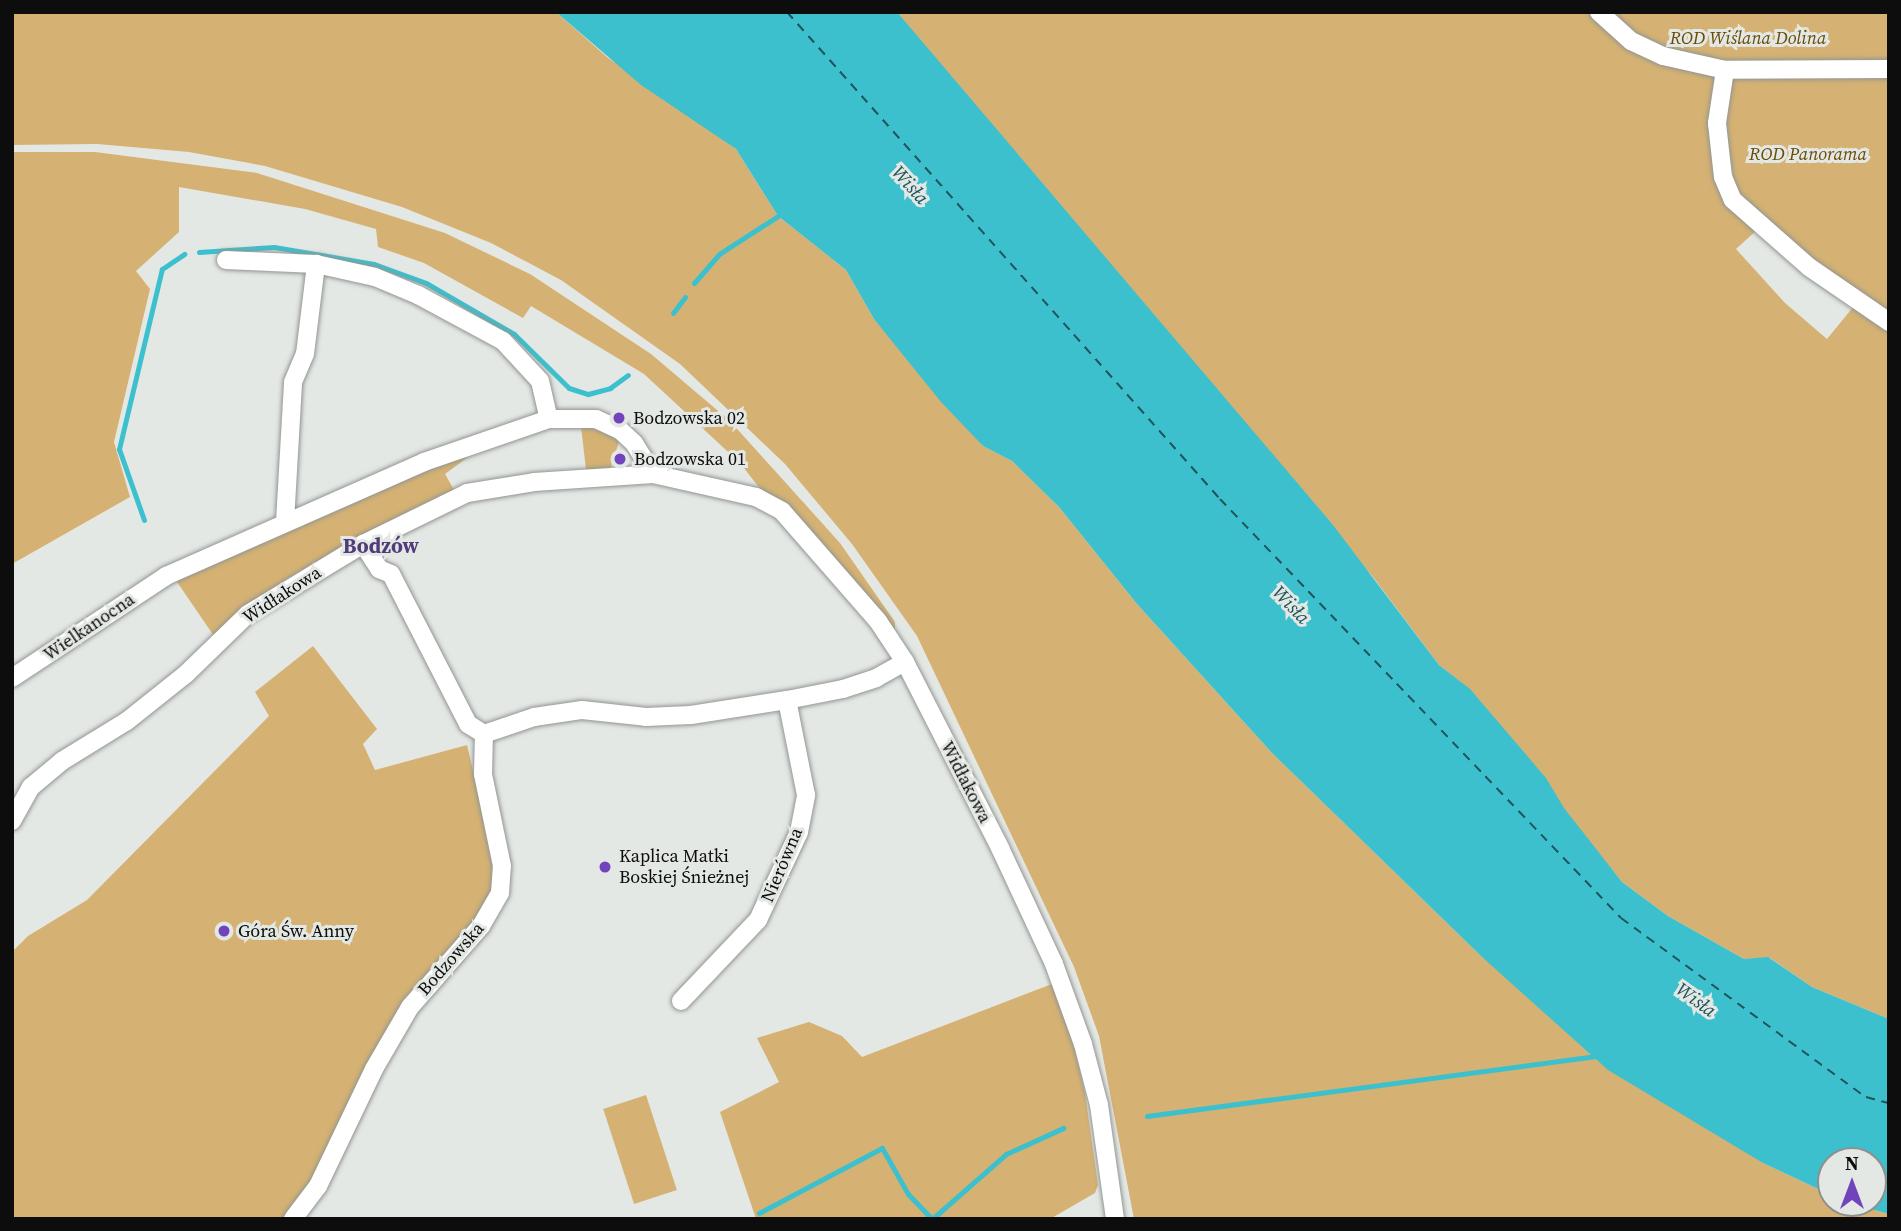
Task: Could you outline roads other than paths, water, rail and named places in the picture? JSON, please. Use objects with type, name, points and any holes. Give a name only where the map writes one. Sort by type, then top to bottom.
[{"type":"street","points":[[1599,12],[1631,41],[1662,56],[1726,70],[1889,69]]},
{"type":"street","points":[[1726,70],[1717,123],[1723,177],[1733,200],[1809,267],[1889,322]]},
{"type":"street","points":[[226,260],[316,264],[394,284],[503,341],[540,381],[549,419]]},
{"type":"street","points":[[316,264],[305,354],[293,382],[285,522],[424,462],[516,434],[549,419],[596,419],[613,426],[634,443],[653,474]]},
{"type":"street","name":"Widłakowa","points":[[12,821],[30,787],[62,761],[127,721],[186,674],[248,614],[363,544],[467,493],[534,482],[653,474],[756,497],[782,511],[878,621],[905,662],[1054,964],[1099,1105],[1115,1219]]},
{"type":"street","name":"Wielkanocna","points":[[12,678],[166,576],[285,522]]},
{"type":"street","points":[[363,544],[379,569],[391,574],[468,724],[484,734],[534,717],[582,710],[646,717],[691,715],[786,700],[843,689],[877,678],[905,662]]},
{"type":"street","name":"Nierówna","points":[[681,1001],[758,920],[799,832],[806,795],[786,700]]},
{"type":"street","name":"Bodzowska","points":[[293,1219],[318,1186],[374,1069],[410,1007],[481,926],[500,893],[502,866],[484,784],[484,734]]},
{"type":"street","points":[[12,791],[30,787]]},
{"type":"water","name":"Wisła","points":[[556,12],[897,12],[1333,525],[1439,665],[1470,689],[1546,778],[1564,808],[1622,882],[1668,916],[1744,959],[1768,957],[1812,987],[1889,1019],[1889,1214],[1887,1147],[1817,1147],[1817,1188],[1763,1163],[1608,1070],[1482,957],[1273,754],[1137,604],[1059,507],[1012,461],[983,446],[941,402],[874,319],[846,270],[778,216],[736,149],[641,85]]},
{"type":"waterway","points":[[694,283],[719,254],[778,216]]},
{"type":"waterway","points":[[199,252],[274,247],[374,264],[426,283],[514,334],[569,388],[588,394],[610,388],[628,375]]},
{"type":"waterway","points":[[144,520],[119,449],[162,269],[184,254]]},
{"type":"waterway","points":[[673,313],[685,297]]},
{"type":"waterway","points":[[1147,1116],[1598,1056]]},
{"type":"waterway","points":[[759,1213],[882,1148],[908,1194],[932,1219],[1006,1154],[1063,1128]]},
{"type":"place","name":"Bodzowska 02","points":[[619,418]]},
{"type":"place","name":"Bodzowska 01","points":[[620,459]]},
{"type":"place","name":"Kaplica Matki Boskiej Śnieżnej","points":[[605,867]]},
{"type":"place","name":"Góra Św. Anny","points":[[224,931]]},
{"type":"district","name":"Bodzów","points":[[381,546]]},
{"type":"park label","name":"ROD Wiślana Dolina","points":[[1748,38]]},
{"type":"park label","name":"ROD Panorama","points":[[1808,154]]}]
